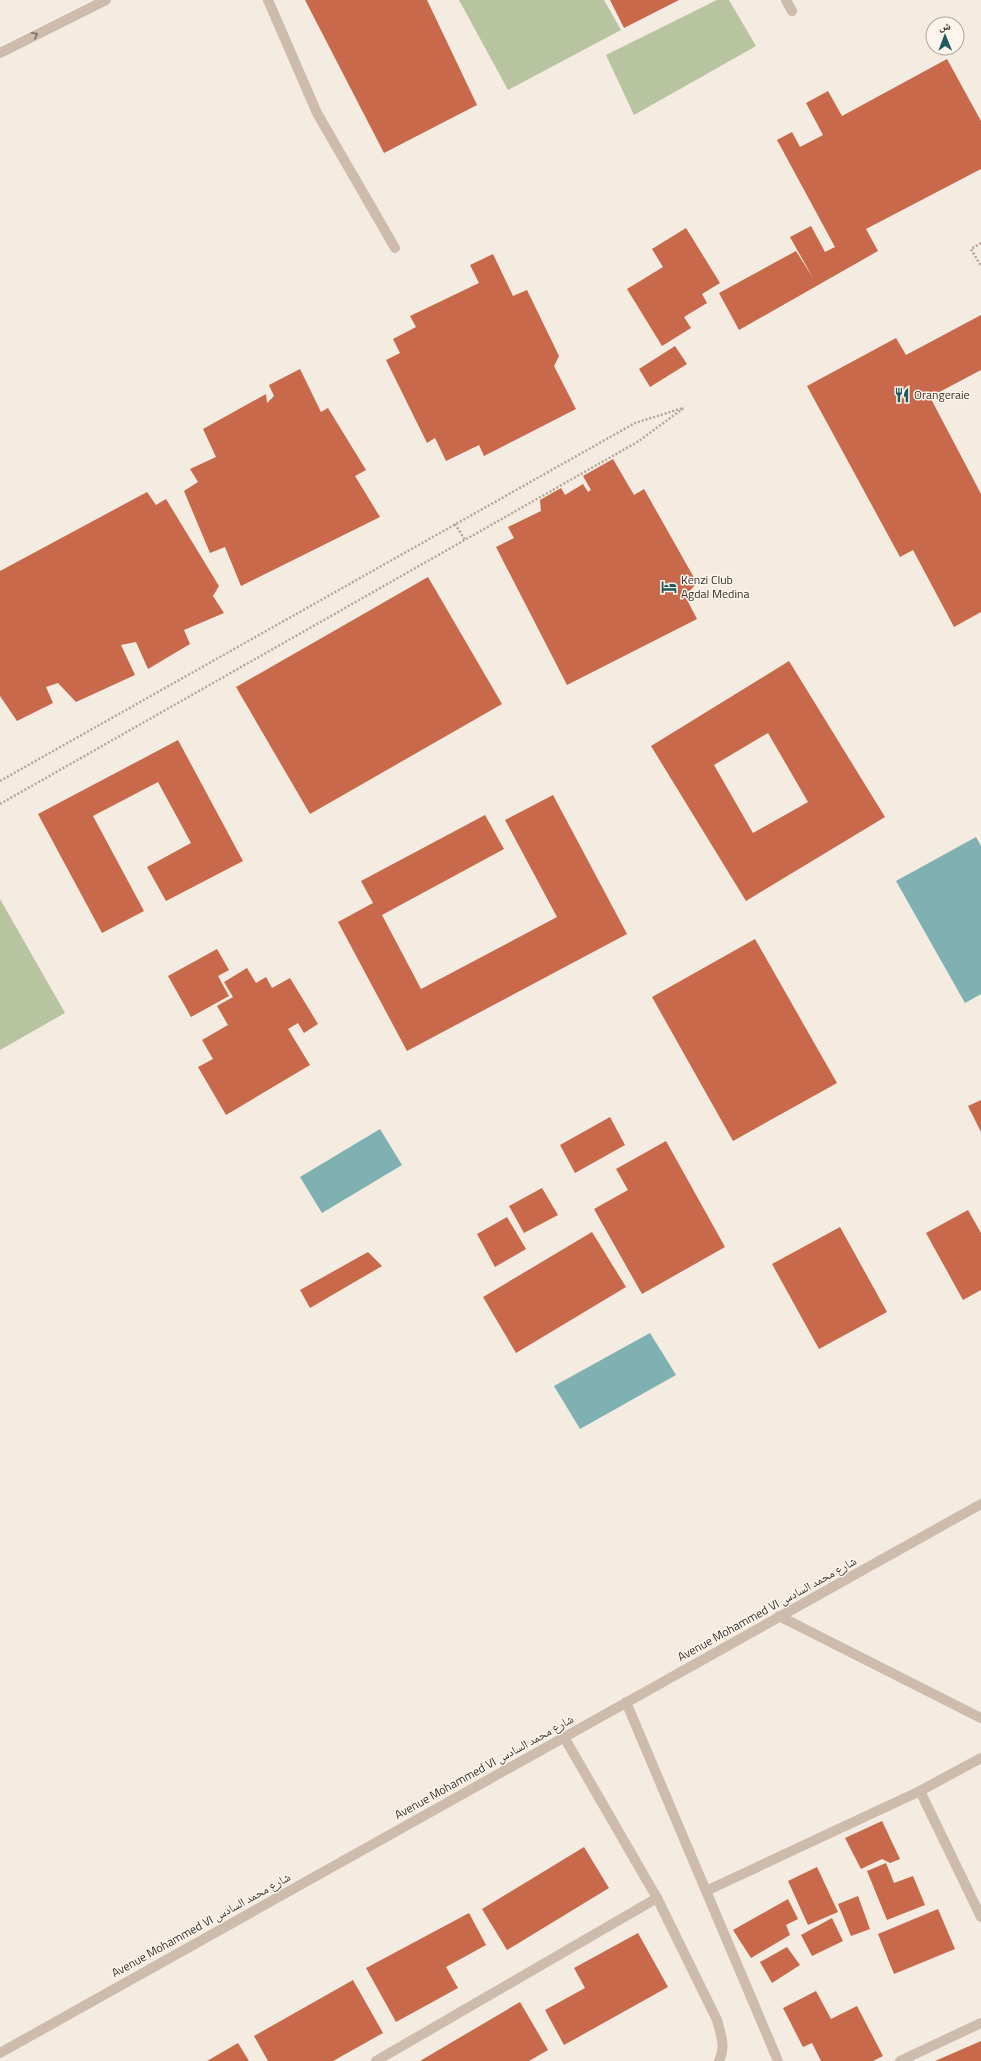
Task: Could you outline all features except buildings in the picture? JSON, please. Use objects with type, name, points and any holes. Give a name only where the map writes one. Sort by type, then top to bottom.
[{"type":"street","points":[[0,53],[106,0]]},
{"type":"street","points":[[268,0],[317,113],[396,248]]},
{"type":"street","points":[[786,0],[792,11]]},
{"type":"street","name":"Avenue Mohammed VI شارع محمد السادس","points":[[0,2053],[981,1504]]},
{"type":"street","points":[[779,1616],[981,1718]]},
{"type":"street","points":[[626,1702],[778,2061]]},
{"type":"street","points":[[564,1737],[657,1898],[717,2020],[723,2040],[723,2054],[719,2061]]},
{"type":"street","points":[[706,1891],[920,1791],[981,1758]]},
{"type":"street","points":[[920,1791],[981,1917]]},
{"type":"street","points":[[376,2061],[657,1898]]},
{"type":"street","points":[[900,2061],[981,2023]]},
{"type":"path","points":[[981,243],[971,249],[981,266]]},
{"type":"path","points":[[0,781],[635,423],[685,407],[639,441],[0,804]]},
{"type":"path","points":[[455,524],[465,540]]},
{"type":"green space","points":[[459,0],[604,0],[621,30],[508,90]]},
{"type":"green space","points":[[717,0],[729,0],[756,46],[634,115],[606,55]]},
{"type":"green space","points":[[0,899],[65,1013],[0,1050]]},
{"type":"water","points":[[976,837],[981,846],[981,994],[965,1003],[896,881]]},
{"type":"water","points":[[380,1129],[402,1165],[322,1213],[300,1177]]},
{"type":"water","points":[[650,1333],[676,1375],[580,1429],[554,1386]]},
{"type":"place","name":"Orangeraie","points":[[902,395]]},
{"type":"place","name":"Kenzi Club Agdal Medina","points":[[669,587]]}]
